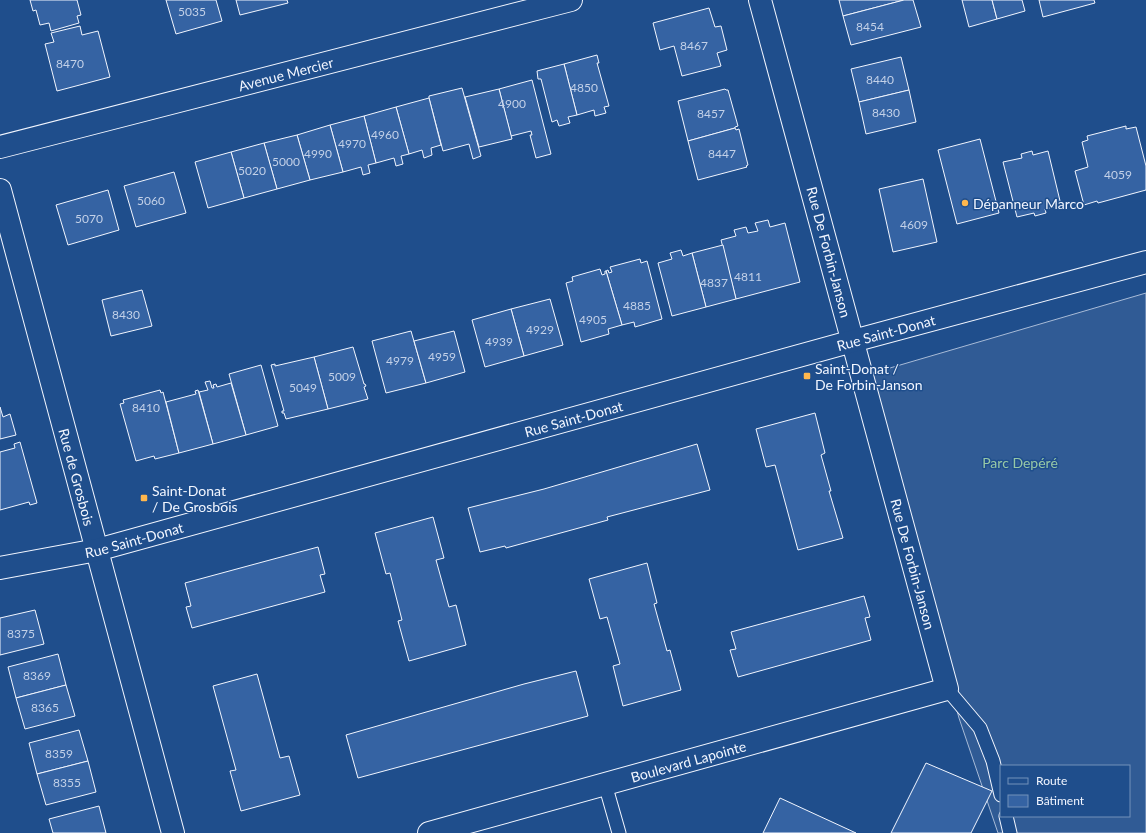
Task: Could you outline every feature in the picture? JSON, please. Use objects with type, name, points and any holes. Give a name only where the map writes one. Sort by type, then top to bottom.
[{"type":"street","name":"Avenue Mercier","points":[[0,147],[571,0]]},
{"type":"street","name":"Rue De Forbin-Janson","points":[[760,0],[947,689]]},
{"type":"street","name":"Rue de Grosbois","points":[[0,190],[173,833]]},
{"type":"street","name":"Rue Saint-Donat","points":[[0,568],[97,550],[853,341],[1146,262]]},
{"type":"street","name":"Boulevard Lapointe","points":[[429,833],[947,689]]},
{"type":"lane","points":[[947,689],[980,728],[993,761],[1000,791]]},
{"type":"lane","points":[[605,784],[619,833]]},
{"type":"lane","points":[[1006,817],[1010,833]]},
{"type":"shaded area","name":"Parc Depéré","points":[[1146,293],[1146,833],[998,833],[959,718],[866,375]]},
{"type":"building","points":[[30,0],[77,0],[81,15],[77,16],[79,23],[51,31],[49,23],[40,25],[36,10],[33,11]]},
{"type":"building","points":[[166,0],[216,0],[222,21],[176,34]]},
{"type":"building","points":[[236,0],[287,0],[288,3],[240,15]]},
{"type":"building","points":[[839,0],[904,0],[843,16]]},
{"type":"building","points":[[904,0],[913,0],[921,27],[851,45],[843,16]]},
{"type":"building","points":[[962,0],[992,0],[997,19],[969,27]]},
{"type":"building","points":[[992,0],[1022,0],[1025,11],[997,19]]},
{"type":"building","points":[[1039,0],[1094,0],[1095,3],[1043,17]]},
{"type":"building","points":[[709,8],[715,27],[721,26],[727,50],[717,53],[721,66],[682,76],[674,46],[660,50],[653,23]]},
{"type":"building","points":[[80,26],[82,35],[98,31],[110,77],[57,91],[45,44],[54,42],[51,33]]},
{"type":"building","points":[[597,55],[599,63],[597,63],[609,106],[604,107],[606,113],[595,116],[594,110],[577,115],[564,64]]},
{"type":"building","points":[[901,57],[909,90],[859,102],[851,69]]},
{"type":"building","points":[[564,64],[577,115],[568,117],[570,123],[559,126],[557,120],[552,122],[541,79],[538,79],[537,71]]},
{"type":"building","points":[[532,80],[551,154],[536,158],[530,135],[532,135],[531,131],[511,136],[499,89]]},
{"type":"building","points":[[462,88],[481,156],[473,159],[469,144],[443,151],[429,98],[429,96]]},
{"type":"building","points":[[499,89],[512,139],[479,147],[465,97]]},
{"type":"building","points":[[725,89],[728,90],[738,126],[688,141],[678,101]]},
{"type":"building","points":[[909,90],[916,122],[866,134],[859,102]]},
{"type":"building","points":[[429,98],[441,145],[431,148],[432,155],[424,158],[422,150],[409,154],[396,107]]},
{"type":"building","points":[[396,107],[409,154],[401,156],[403,164],[396,166],[394,158],[376,163],[364,116]]},
{"type":"building","points":[[364,116],[376,163],[368,165],[370,173],[363,175],[361,167],[343,172],[330,125]]},
{"type":"building","points":[[330,125],[343,172],[310,180],[297,135]]},
{"type":"building","points":[[1126,126],[1126,129],[1136,127],[1146,166],[1146,190],[1098,203],[1097,201],[1084,205],[1075,171],[1088,167],[1082,142],[1088,140],[1087,136]]},
{"type":"building","points":[[735,128],[736,130],[739,129],[748,165],[746,166],[747,167],[698,180],[688,141]]},
{"type":"building","points":[[297,135],[310,180],[277,189],[264,143]]},
{"type":"building","points":[[980,139],[999,213],[957,224],[938,150]]},
{"type":"building","points":[[264,143],[277,189],[244,198],[231,152]]},
{"type":"building","points":[[1032,151],[1033,155],[1048,151],[1061,205],[1045,209],[1046,213],[1035,216],[1034,213],[1017,217],[1003,162],[1022,158],[1021,154]]},
{"type":"building","points":[[231,152],[244,198],[208,208],[195,162]]},
{"type":"building","points":[[174,172],[186,213],[136,227],[124,186]]},
{"type":"building","points":[[923,179],[937,242],[893,252],[879,189]]},
{"type":"building","points":[[108,190],[119,230],[68,245],[56,205]]},
{"type":"building","points":[[768,220],[770,227],[785,223],[800,282],[736,299],[721,240],[736,236],[734,230],[746,227],[748,233],[758,231],[755,223]]},
{"type":"building","points":[[723,245],[736,299],[706,307],[692,253]]},
{"type":"building","points":[[681,250],[683,256],[692,253],[706,307],[672,316],[658,263],[672,259],[670,253]]},
{"type":"building","points":[[640,259],[641,263],[647,261],[662,319],[635,327],[634,322],[622,325],[606,271],[608,270],[609,273],[612,272],[610,267]]},
{"type":"building","points":[[600,269],[602,275],[605,274],[606,271],[622,325],[608,329],[609,334],[581,342],[566,283],[573,281],[572,277]]},
{"type":"building","points":[[142,290],[152,326],[111,336],[102,300]]},
{"type":"building","points":[[550,299],[563,345],[524,356],[511,309]]},
{"type":"building","points":[[511,309],[524,356],[485,367],[472,320]]},
{"type":"building","points":[[411,331],[426,383],[386,393],[372,341]]},
{"type":"building","points":[[454,331],[465,372],[426,383],[414,341]]},
{"type":"building","points":[[353,347],[364,384],[366,386],[364,387],[368,399],[328,409],[314,357]]},
{"type":"building","points":[[314,357],[328,409],[286,419],[284,413],[282,413],[282,411],[284,411],[271,365],[275,364],[275,366]]},
{"type":"building","points":[[261,365],[278,426],[246,435],[229,374]]},
{"type":"building","points":[[210,381],[212,388],[214,388],[213,385],[216,384],[217,387],[231,383],[246,435],[213,444],[199,392],[208,390],[205,382]]},
{"type":"building","points":[[160,390],[161,393],[163,392],[179,453],[155,459],[154,456],[136,461],[120,404],[124,403],[123,400]]},
{"type":"building","points":[[198,390],[213,444],[179,453],[166,402],[196,394],[195,391]]},
{"type":"building","points":[[0,407],[3,417],[10,414],[16,435],[0,439]]},
{"type":"building","points":[[815,413],[825,453],[821,455],[831,491],[829,491],[843,538],[798,550],[775,465],[766,467],[756,429]]},
{"type":"building","points":[[20,442],[37,503],[30,505],[29,502],[0,510],[0,452],[15,448],[14,444]]},
{"type":"building","points":[[697,444],[710,490],[607,517],[608,520],[506,548],[505,546],[480,552],[468,508],[544,489]]},
{"type":"building","points":[[433,517],[444,558],[436,560],[449,607],[456,605],[466,645],[409,661],[398,621],[402,620],[390,573],[386,574],[375,533]]},
{"type":"building","points":[[318,547],[325,574],[320,575],[325,592],[192,628],[186,607],[191,606],[185,583]]},
{"type":"building","points":[[647,563],[657,603],[654,604],[667,651],[670,650],[681,690],[623,706],[613,666],[620,664],[607,617],[600,619],[589,579]]},
{"type":"building","points":[[864,596],[870,617],[865,618],[871,640],[738,677],[730,650],[736,649],[731,632]]},
{"type":"building","points":[[35,610],[44,644],[0,655],[0,618]]},
{"type":"building","points":[[58,654],[66,685],[16,698],[8,667]]},
{"type":"building","points":[[576,671],[588,716],[358,778],[346,735],[524,684]]},
{"type":"building","points":[[257,674],[280,758],[289,756],[300,795],[241,811],[230,771],[236,770],[213,686]]},
{"type":"building","points":[[66,685],[75,716],[25,729],[16,698]]},
{"type":"building","points":[[79,730],[88,761],[37,774],[29,743]]},
{"type":"building","points":[[88,761],[96,792],[46,805],[37,774]]},
{"type":"building","points":[[926,763],[992,791],[971,833],[891,833]]},
{"type":"building","points":[[780,798],[856,833],[763,833]]},
{"type":"building","points":[[99,806],[106,833],[53,833],[49,819]]},
{"type":"place","name":"Dépanneur Marco","points":[[965,203]]},
{"type":"place","name":"Saint-Donat / De Forbin-Janson","points":[[807,376]]},
{"type":"place","name":"Saint-Donat / De Grosbois","points":[[144,498]]}]
